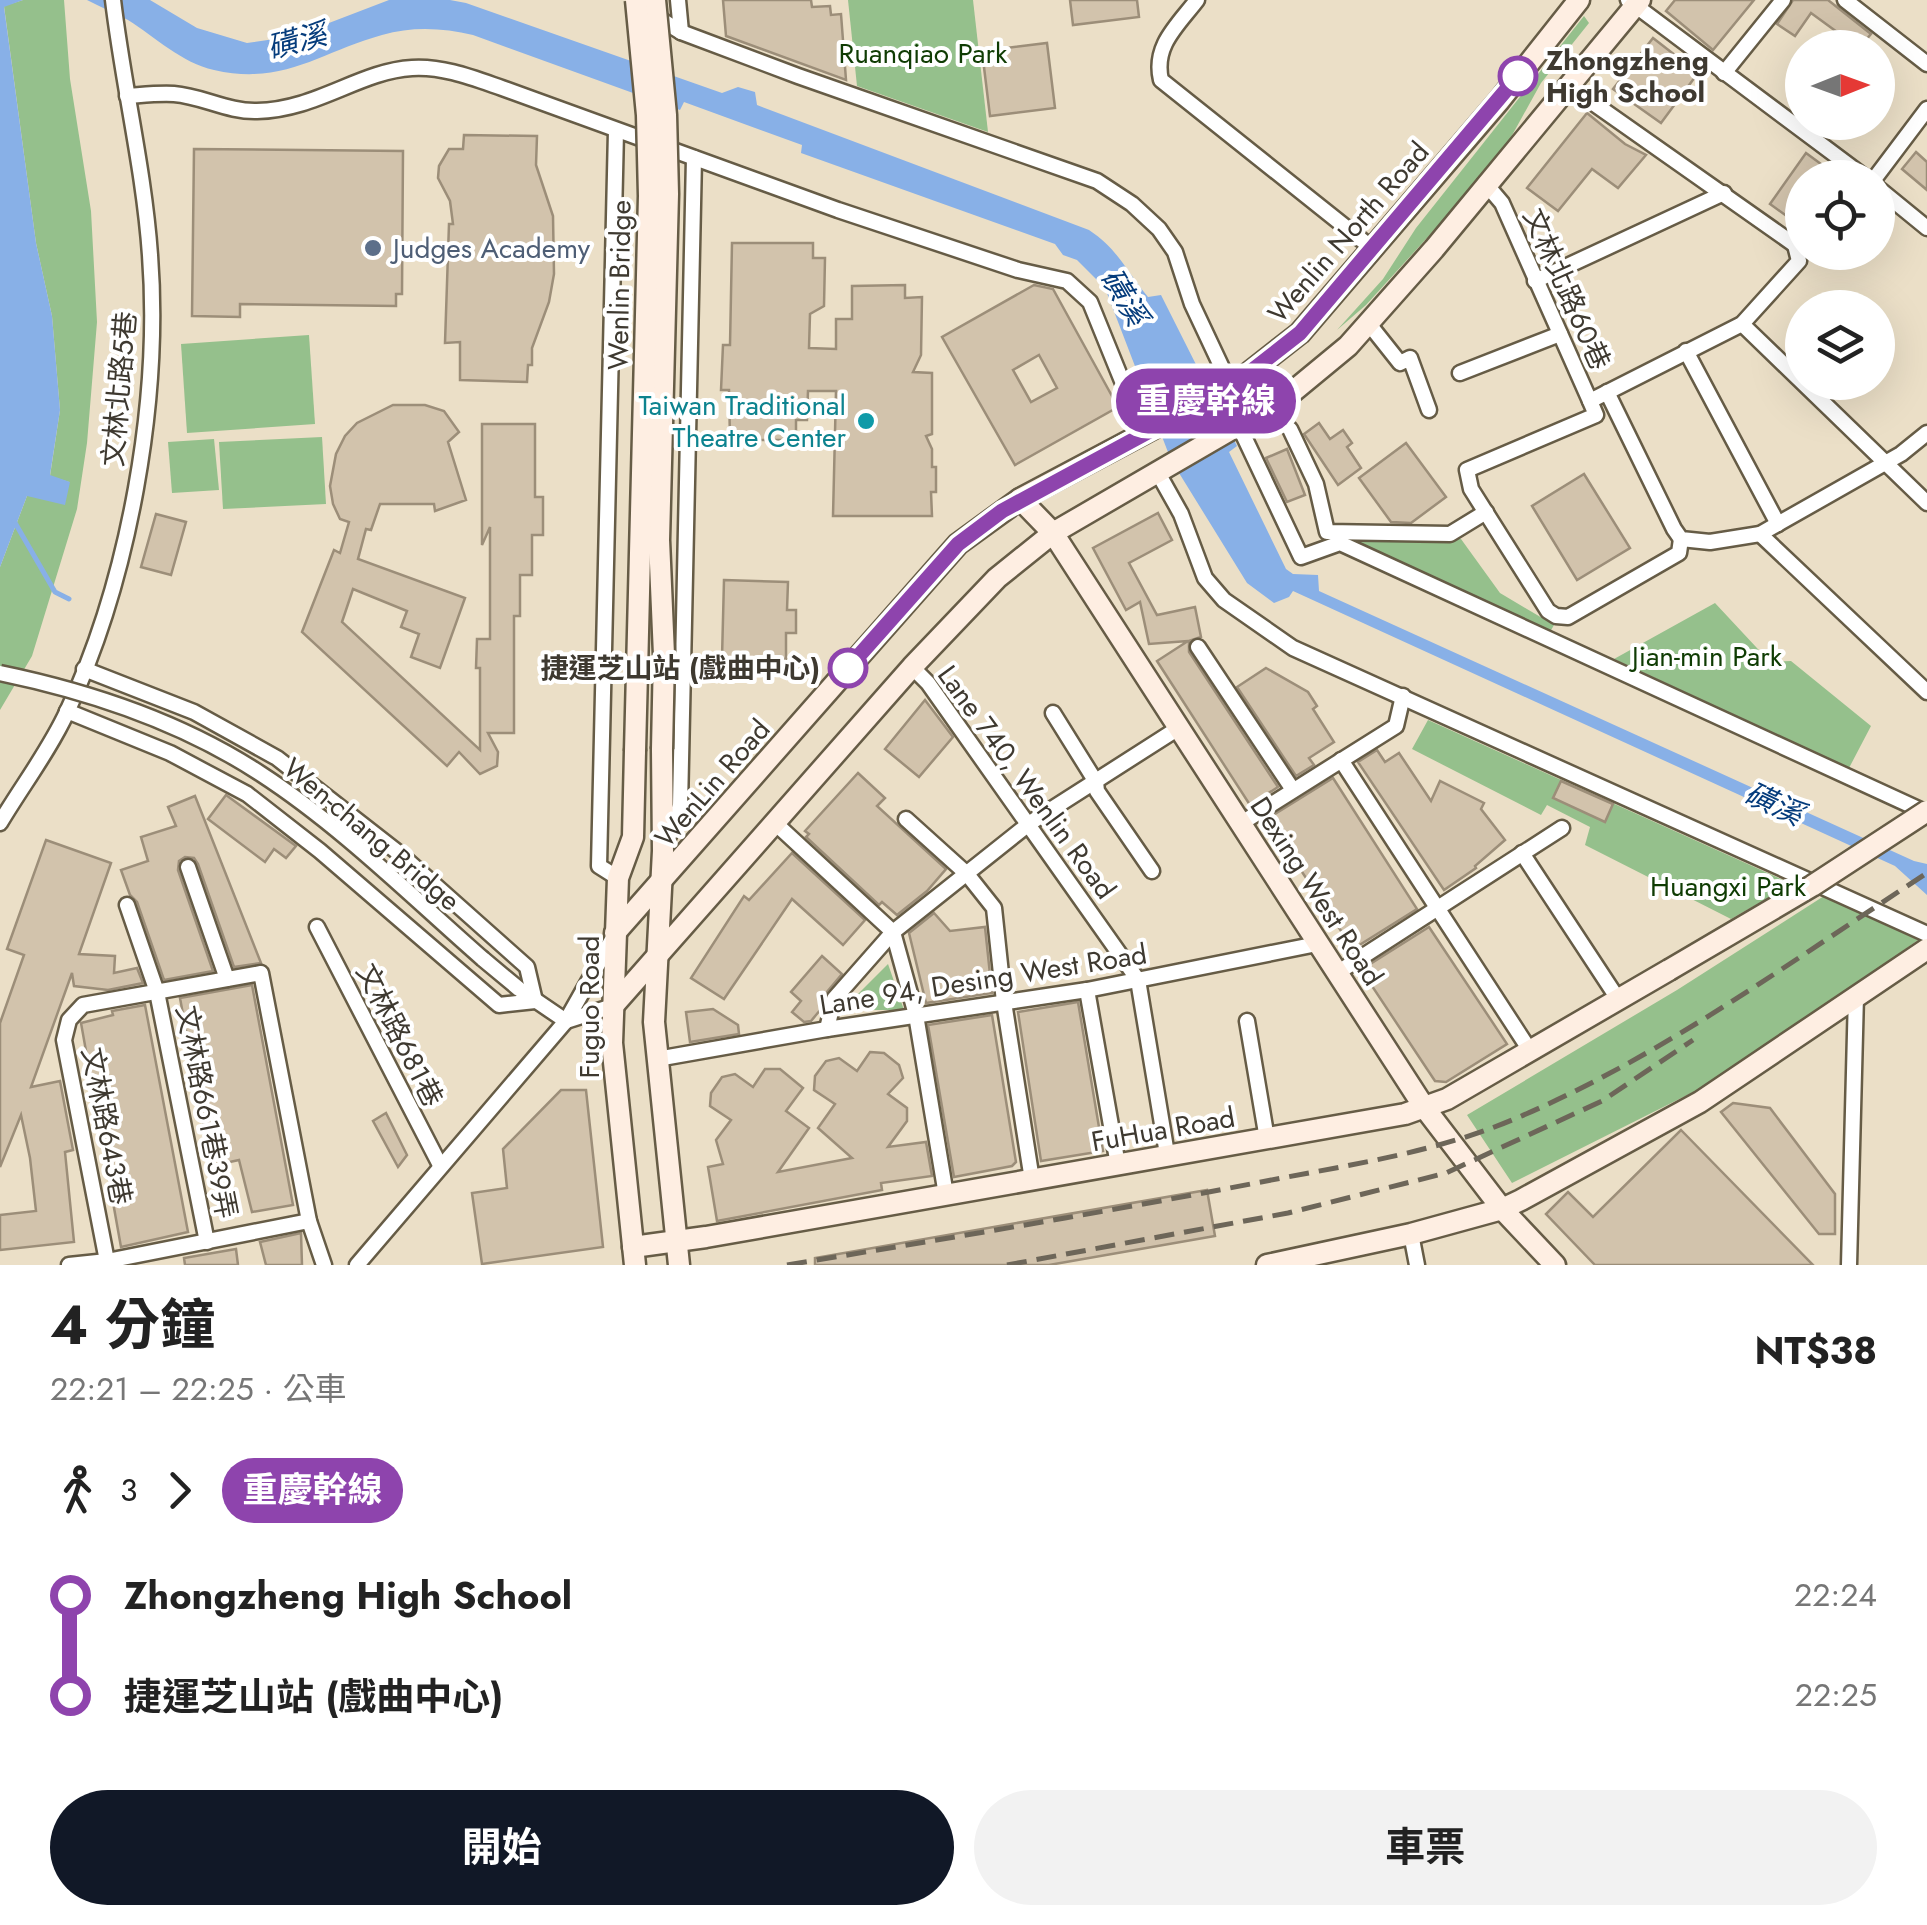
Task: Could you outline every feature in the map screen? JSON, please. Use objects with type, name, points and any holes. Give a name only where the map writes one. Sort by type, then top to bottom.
[{"type":"street","name":"文林北路5巷","points":[[0,823],[67,712],[114,580],[135,494],[152,354],[150,258],[144,188],[113,0]]},
{"type":"street","points":[[632,0],[680,32],[1097,181],[1159,228],[1175,252],[1226,390]]},
{"type":"street","name":"Wenlin Bridge","points":[[632,0],[647,116],[648,196],[635,751]]},
{"type":"street","name":"Wenlin Bridge","points":[[654,0],[666,115],[668,194],[659,540],[664,655],[663,851]]},
{"type":"street","points":[[678,0],[680,32]]},
{"type":"street","points":[[1197,0],[1162,46],[1157,64],[1161,80],[1373,249]]},
{"type":"street","name":"Wenlin North Road","points":[[1152,430],[1226,390],[1300,333],[1579,0]]},
{"type":"street","points":[[1724,72],[1782,0]]},
{"type":"street","points":[[1845,0],[1927,64]]},
{"type":"street","points":[[566,1021],[613,1006],[912,667],[997,578],[1053,532],[1286,398],[1343,350],[1569,86],[1634,2],[1843,160]]},
{"type":"street","points":[[127,96],[176,94],[253,112],[320,100],[384,74],[412,68],[448,70],[1018,270],[1067,281],[1090,302],[1152,430]]},
{"type":"street","points":[[1569,86],[1785,233]]},
{"type":"street","points":[[1881,160],[1927,108]]},
{"type":"street","points":[[616,131],[598,866],[618,878]]},
{"type":"street","points":[[679,1265],[654,1022],[663,851],[680,806],[694,158]]},
{"type":"street","name":"文林北路60巷","points":[[1485,183],[1502,203],[1590,401],[1742,324]]},
{"type":"street","points":[[1535,281],[1724,192]]},
{"type":"street","points":[[1895,202],[1927,228]]},
{"type":"street","points":[[1792,270],[1742,324],[1927,502]]},
{"type":"street","points":[[1369,324],[1400,363],[1410,358],[1429,410]]},
{"type":"street","points":[[1460,373],[1560,334]]},
{"type":"street","points":[[1686,350],[1778,524]]},
{"type":"street","points":[[1590,401],[1596,415],[1466,470],[1471,489],[1548,611],[1556,616],[1568,617],[1679,553],[1681,538],[1607,392]]},
{"type":"street","points":[[1236,428],[1301,557],[1340,542],[1927,812]]},
{"type":"street","points":[[1290,429],[1316,484],[1328,532],[1450,534],[1486,512]]},
{"type":"street","name":"WenLin Road","points":[[357,1265],[566,1021],[615,933],[958,544],[1020,499],[1152,430]]},
{"type":"street","points":[[1681,538],[1710,542],[1760,534],[1885,462],[1927,433]]},
{"type":"street","points":[[1163,470],[1205,578],[1224,600],[1293,648],[1927,934]]},
{"type":"street","name":"Dexing West Road","points":[[1020,499],[1053,532],[1424,1108],[1502,1208],[1555,1265]]},
{"type":"street","points":[[1760,534],[1925,686]]},
{"type":"street","points":[[1198,647],[1293,790]]},
{"type":"street","name":"Lane 740, Wenlin Road","points":[[912,667],[928,683],[1030,823],[1138,980],[1168,1154]]},
{"type":"street","points":[[67,712],[170,753],[247,794],[320,851],[499,1005],[535,1001],[527,967],[400,854],[277,758],[194,712],[84,669]]},
{"type":"street","name":"Wen-chang Bridge","points":[[0,673],[59,685],[124,706],[195,736],[260,773],[320,817],[482,959],[566,1021]]},
{"type":"street","points":[[1240,824],[1396,726],[1404,696]]},
{"type":"street","points":[[1053,713],[1098,791],[1152,871]]},
{"type":"street","points":[[827,1029],[834,999],[894,932],[1030,823],[1177,729]]},
{"type":"street","name":"Fuguo Road","points":[[634,1256],[615,1076],[613,1006],[618,878],[633,837],[635,751]]},
{"type":"street","points":[[1341,760],[1530,1049]]},
{"type":"street","name":"FuHua Road","points":[[634,1256],[676,1241],[1267,1139],[1424,1108],[1446,1099],[1812,886],[1927,812]]},
{"type":"street","points":[[906,819],[967,874],[994,908],[1004,1002],[1032,1180]]},
{"type":"street","points":[[774,823],[894,932],[916,1015],[946,1194]]},
{"type":"street","points":[[1338,972],[1562,828]]},
{"type":"street","points":[[1522,854],[1618,999]]},
{"type":"street","points":[[188,867],[227,979]]},
{"type":"street","name":"文林路661巷39弄","points":[[128,906],[157,992],[208,1242]]},
{"type":"street","name":"文林路681巷","points":[[317,927],[440,1165]]},
{"type":"street","name":"Lane 94, Desing West Road","points":[[656,1059],[1087,990],[1317,944]]},
{"type":"street","points":[[1266,1265],[1327,1259],[1502,1208],[1700,1102],[1927,949]]},
{"type":"street","name":"文林路643巷","points":[[106,1261],[64,1040],[70,1020],[84,1005],[261,973],[309,1221]]},
{"type":"street","points":[[1087,990],[1118,1164]]},
{"type":"street","points":[[1849,1265],[1856,995]]},
{"type":"street","points":[[1247,1021],[1267,1139]]},
{"type":"street","points":[[309,1221],[324,1265]]},
{"type":"street","name":"文林路661巷39弄","points":[[69,1265],[309,1221]]},
{"type":"street","points":[[1411,1234],[1417,1265]]},
{"type":"green space","points":[[23,0],[64,0],[70,79],[91,211],[97,322],[77,509],[32,656],[0,710],[0,567],[27,496],[69,482],[50,476],[60,410],[52,316],[36,243],[4,6]]},
{"type":"green space","name":"Ruanqiao Park","points":[[848,0],[973,0],[988,132],[857,86]]},
{"type":"green space","points":[[1584,16],[1589,23],[1541,83],[1510,139],[1456,206],[1366,305],[1337,330],[1383,279],[1416,228]]},
{"type":"green space","points":[[309,335],[315,424],[187,433],[181,344]]},
{"type":"green space","points":[[322,437],[326,504],[223,509],[219,442]]},
{"type":"green space","points":[[214,439],[219,490],[172,493],[168,442]]},
{"type":"green space","points":[[1348,537],[1461,539],[1500,593],[1554,625],[1550,632]]},
{"type":"green space","name":"Jian-min Park","points":[[1715,603],[1770,662],[1791,661],[1871,726],[1849,768],[1614,659]]},
{"type":"green space","name":"Huangxi Park","points":[[1428,720],[1792,884],[1731,919],[1585,845],[1590,827],[1547,805],[1541,815],[1412,749]]},
{"type":"green space","points":[[1824,896],[1918,940],[1733,1072],[1512,1183],[1467,1115],[1677,990]]},
{"type":"green space","points":[[888,964],[904,1010],[849,1010],[847,1005]]},
{"type":"water","points":[[0,0],[23,0],[4,7],[36,243],[52,316],[60,410],[50,475],[70,482],[65,505],[27,496],[0,567]]},
{"type":"water","name":"磺溪","points":[[87,0],[150,0],[197,28],[247,43],[295,36],[389,0],[466,3],[722,93],[738,87],[755,92],[757,105],[1089,230],[1115,253],[1148,297],[1161,295],[1237,446],[1229,452],[1286,569],[1293,574],[1318,575],[1319,591],[1927,864],[1927,895],[1895,866],[1293,591],[1274,603],[1247,583],[1171,460],[1105,288],[1055,244],[801,153],[802,145],[684,102],[680,110],[473,35],[405,30],[301,65],[261,74],[239,74],[191,62],[128,20]]},
{"type":"building","points":[[723,0],[811,0],[812,7],[830,6],[831,15],[841,14],[846,80],[726,36]]},
{"type":"building","points":[[1070,0],[1137,0],[1139,17],[1073,25]]},
{"type":"building","points":[[1675,0],[1754,0],[1713,50],[1666,11]]},
{"type":"building","points":[[1793,0],[1828,0],[1866,30],[1834,30],[1811,13],[1799,30],[1786,30],[1777,24]]},
{"type":"building","points":[[1653,38],[1698,73],[1661,123],[1613,89]]},
{"type":"building","points":[[1047,43],[1055,108],[990,116],[982,51]]},
{"type":"building","points":[[1587,113],[1625,144],[1646,155],[1618,188],[1592,169],[1558,211],[1527,188]]},
{"type":"building","points":[[464,135],[537,136],[536,165],[553,216],[554,274],[549,302],[532,348],[527,382],[460,380],[460,342],[445,343],[449,224],[453,224],[450,201],[438,178],[439,166],[449,149],[463,149]]},
{"type":"building","points":[[194,149],[403,151],[402,294],[396,294],[396,306],[240,304],[240,317],[192,316]]},
{"type":"building","points":[[1916,152],[1927,162],[1927,190],[1902,169]]},
{"type":"building","points":[[1785,183],[1785,215],[1770,204]]},
{"type":"building","points":[[732,243],[813,243],[813,258],[825,258],[824,306],[810,314],[809,348],[836,349],[836,319],[852,319],[852,286],[905,285],[905,298],[922,297],[921,355],[913,372],[932,373],[932,434],[926,436],[932,449],[932,467],[936,467],[932,516],[833,516],[836,391],[808,391],[807,420],[796,420],[796,440],[730,440],[729,390],[721,390],[723,345],[730,345]]},
{"type":"building","points":[[1034,285],[1053,289],[1118,407],[1015,465],[942,337]],"holes":[[[1039,355],[1057,388],[1031,402],[1013,370]]]},
{"type":"building","points":[[393,405],[425,405],[444,411],[459,432],[448,442],[466,500],[435,511],[434,504],[380,504],[371,530],[366,529],[358,559],[465,598],[440,668],[411,657],[419,634],[401,627],[407,611],[353,589],[342,622],[480,750],[477,639],[490,639],[490,527],[482,545],[482,424],[535,424],[535,497],[543,497],[543,535],[532,535],[532,575],[520,575],[520,616],[514,616],[514,733],[488,733],[498,752],[497,766],[480,774],[459,752],[447,766],[302,632],[334,550],[340,553],[349,522],[340,519],[333,504],[330,486],[336,454],[357,423]]},
{"type":"building","points":[[1319,423],[1330,439],[1343,430],[1352,443],[1347,447],[1361,468],[1338,485],[1304,434]]},
{"type":"building","points":[[1406,443],[1446,497],[1411,523],[1391,522],[1359,478]]},
{"type":"building","points":[[1287,449],[1305,495],[1287,502],[1266,458]]},
{"type":"building","points":[[1584,474],[1630,548],[1577,580],[1532,506]]},
{"type":"building","points":[[1158,513],[1172,540],[1129,563],[1157,615],[1195,607],[1201,637],[1189,641],[1189,652],[1278,787],[1250,805],[1157,661],[1188,641],[1149,644],[1140,602],[1126,610],[1093,548]]},
{"type":"building","points":[[156,514],[186,522],[171,575],[141,567]]},
{"type":"building","points":[[724,580],[788,582],[787,610],[796,610],[796,633],[786,633],[786,659],[722,658]]},
{"type":"building","points":[[1266,668],[1308,692],[1317,706],[1313,709],[1334,742],[1309,758],[1314,765],[1296,776],[1237,687]]},
{"type":"building","points":[[925,700],[953,737],[919,777],[885,749]]},
{"type":"building","points":[[1377,750],[1385,762],[1399,753],[1431,801],[1440,781],[1484,803],[1481,809],[1505,840],[1476,868],[1444,890],[1358,762]]},
{"type":"building","points":[[858,773],[885,798],[877,806],[946,869],[927,891],[897,915],[882,902],[879,905],[806,837],[809,834],[805,831]]},
{"type":"building","points":[[1333,778],[1417,909],[1353,949],[1267,819]]},
{"type":"building","points":[[1561,781],[1613,804],[1605,822],[1553,798]]},
{"type":"building","points":[[226,795],[296,846],[286,858],[274,849],[265,862],[208,819]]},
{"type":"building","points":[[195,796],[261,963],[234,967],[198,864],[194,858],[185,857],[179,861],[178,870],[213,971],[164,980],[137,902],[130,895],[121,870],[148,861],[141,837],[176,826],[168,807]]},
{"type":"building","points":[[46,840],[111,863],[79,954],[115,956],[114,973],[137,968],[143,983],[108,990],[74,986],[72,973],[31,1087],[60,1081],[73,1150],[65,1152],[74,1242],[0,1250],[0,1215],[36,1211],[21,1115],[0,1167],[0,1023],[24,955],[7,949]]},
{"type":"building","points":[[792,853],[865,920],[843,945],[792,899],[724,999],[691,978],[744,896],[749,900]]},
{"type":"building","points":[[934,913],[950,931],[985,927],[992,993],[926,1003],[909,933]]},
{"type":"building","points":[[1429,927],[1507,1044],[1446,1082],[1435,1081],[1366,977],[1367,966]]},
{"type":"building","points":[[822,956],[842,974],[826,993],[821,1009],[811,1021],[804,1022],[792,1012],[801,1001],[791,992]]},
{"type":"building","points":[[252,985],[293,1205],[252,1212],[239,1160],[211,1166],[180,998]]},
{"type":"building","points":[[1078,1002],[1103,1151],[1041,1161],[1018,1012]]},
{"type":"building","points":[[145,1005],[188,1232],[121,1247],[81,1023],[113,1015],[112,1011]]},
{"type":"building","points":[[713,1009],[738,1025],[739,1034],[690,1042],[686,1012]]},
{"type":"building","points":[[992,1015],[1016,1162],[954,1177],[928,1025]]},
{"type":"building","points":[[870,1052],[884,1053],[899,1065],[903,1078],[888,1094],[907,1108],[907,1121],[888,1147],[926,1142],[932,1176],[881,1183],[882,1190],[717,1221],[708,1167],[723,1164],[716,1140],[731,1120],[710,1106],[711,1093],[722,1077],[735,1074],[753,1087],[765,1069],[780,1069],[803,1088],[786,1111],[809,1128],[778,1172],[852,1158],[818,1128],[835,1104],[814,1090],[815,1076],[826,1061],[839,1058],[857,1071]]},
{"type":"building","points":[[561,1090],[586,1090],[603,1247],[482,1264],[472,1193],[507,1188],[503,1149]]},
{"type":"building","points":[[1733,1103],[1770,1108],[1835,1194],[1835,1234],[1819,1234],[1721,1112]]},
{"type":"building","points":[[386,1113],[407,1155],[398,1167],[373,1121]]},
{"type":"building","points":[[1681,1130],[1813,1265],[1595,1265],[1546,1214],[1568,1192],[1593,1217]]},
{"type":"building","points":[[1207,1190],[1215,1236],[1049,1265],[815,1265],[815,1258]]},
{"type":"building","points":[[301,1233],[302,1265],[266,1265],[260,1242]]},
{"type":"building","points":[[236,1249],[238,1265],[185,1265],[184,1258]]},
{"type":"waterway","points":[[14,521],[55,592],[69,599]]},
{"type":"railway","points":[[787,1265],[1353,1165],[1481,1132],[1567,1095],[1673,1038],[1927,873]]},
{"type":"railway","points":[[1007,1265],[1288,1213],[1446,1173],[1602,1101],[1693,1040]]},
{"type":"bus line","name":"重慶幹線","points":[[848,668],[958,544],[1002,511],[1231,387],[1300,333],[1518,76]]},
{"type":"place","name":"Zhongzheng High School","points":[[1518,76]]},
{"type":"place","name":"Judges Academy","points":[[373,248]]},
{"type":"place","name":"Taiwan Traditional Theatre Center","points":[[866,421]]},
{"type":"place","name":"捷運芝山站 (戲曲中心)","points":[[848,668]]}]
